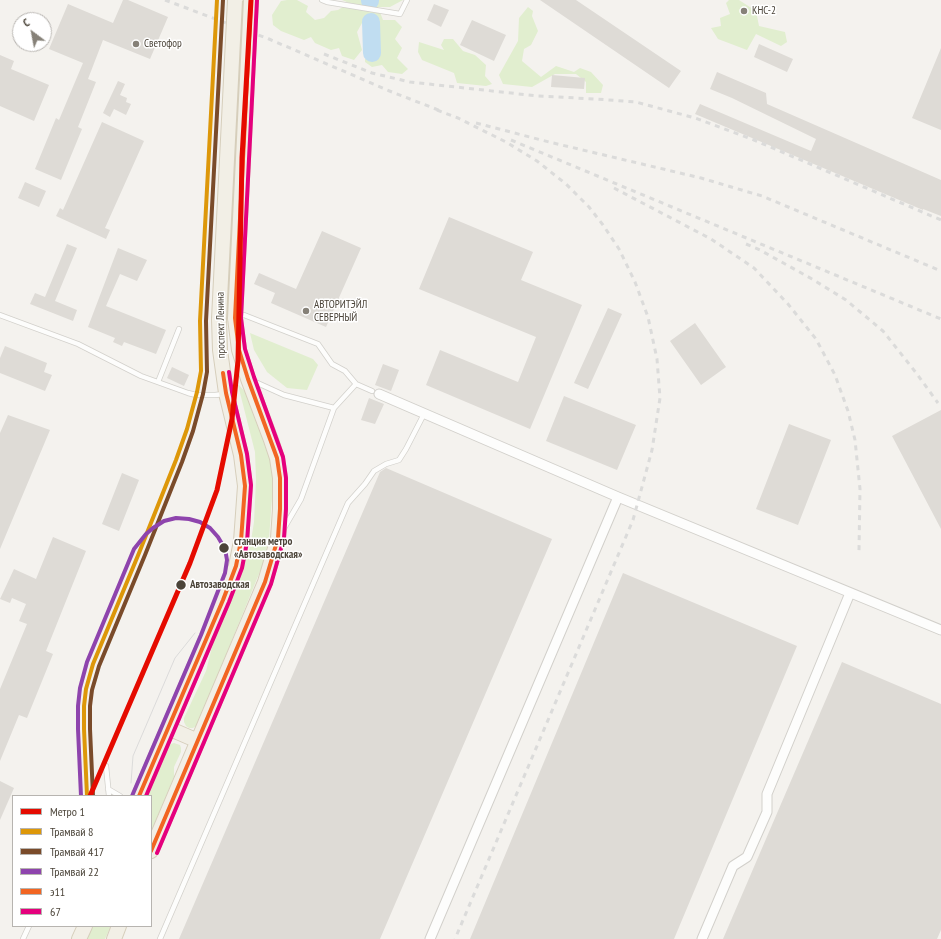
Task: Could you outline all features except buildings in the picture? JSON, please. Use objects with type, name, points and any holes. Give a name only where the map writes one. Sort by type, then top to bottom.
[{"type":"main road","name":"проспект Ленина","points":[[139,795],[220,607],[236,566],[241,541],[245,486],[241,455],[225,388],[220,350],[219,319],[235,0]]},
{"type":"main road","name":"проспект Ленина","points":[[152,849],[265,582],[278,538],[280,478],[277,458],[239,350],[235,317],[251,0]]},
{"type":"main road","points":[[225,388],[228,379],[232,375],[240,374],[248,379]]},
{"type":"main road","points":[[168,728],[198,741]]},
{"type":"main road","points":[[79,939],[85,927]]},
{"type":"main road","points":[[114,939],[119,927]]},
{"type":"street","points":[[375,392],[618,497],[941,630]]},
{"type":"street","points":[[430,939],[618,497]]},
{"type":"street","points":[[702,939],[733,866],[747,857],[767,812],[767,794],[850,592]]},
{"type":"lane","points":[[322,0],[326,2],[400,14],[407,0]]},
{"type":"lane","points":[[0,315],[78,344],[141,376],[188,393],[196,395],[215,395],[225,388]]},
{"type":"lane","points":[[235,317],[244,315],[318,344],[332,364],[345,371],[356,384],[375,392]]},
{"type":"lane","points":[[158,382],[179,329]]},
{"type":"lane","points":[[248,379],[284,395],[334,408]]},
{"type":"lane","points":[[278,538],[301,499],[334,408],[356,384]]},
{"type":"lane","points":[[160,939],[348,503],[366,484],[374,471],[386,464],[399,460],[424,413]]},
{"type":"lane","points":[[106,766],[109,795]]},
{"type":"lane","points":[[108,789],[118,795]]},
{"type":"lane","points":[[23,939],[29,927]]},
{"type":"green space","points":[[297,0],[308,6],[306,12],[315,20],[324,18],[331,11],[338,10],[349,3],[342,0],[403,0],[390,7],[378,7],[383,20],[395,20],[402,27],[395,39],[402,48],[397,58],[408,69],[402,74],[388,72],[382,65],[372,67],[365,62],[365,59],[369,56],[370,46],[379,40],[374,32],[376,27],[362,23],[357,32],[362,50],[354,60],[342,56],[339,48],[331,50],[315,43],[311,37],[304,40],[281,31],[273,25],[272,15],[281,1]]},
{"type":"green space","points":[[729,0],[739,0],[756,11],[759,26],[785,32],[787,42],[781,46],[756,34],[747,50],[718,39],[711,28],[721,26],[720,18],[730,14],[726,3]]},
{"type":"green space","points":[[528,7],[533,11],[532,16],[538,31],[531,45],[524,49],[522,61],[541,77],[556,66],[574,72],[580,68],[591,72],[603,85],[601,93],[586,93],[586,82],[576,74],[555,74],[532,87],[503,84],[499,75],[518,41],[519,18]]},
{"type":"green space","points":[[444,39],[453,39],[463,51],[475,55],[486,65],[485,76],[492,84],[486,86],[457,83],[454,73],[422,60],[418,52],[419,42],[444,50],[441,45]]},
{"type":"green space","points":[[250,333],[313,359],[318,365],[307,390],[287,388],[267,372],[254,350]]},
{"type":"green space","points":[[238,385],[247,394],[267,445],[273,474],[269,539],[263,564],[199,721],[196,726],[189,728],[184,722],[184,718],[206,671],[214,639],[244,565],[250,547],[254,522],[256,480],[255,452]]},
{"type":"green space","points":[[174,743],[180,745],[181,752],[174,767],[174,777],[152,830],[152,795],[147,795],[168,747]]},
{"type":"green space","points":[[92,927],[111,927],[105,939],[86,939]]},
{"type":"waterway","points":[[371,22],[372,53]]},
{"type":"tram line","name":"8","points":[[87,795],[84,729],[86,689],[93,664],[176,460],[187,429],[201,371],[200,321],[217,0]]},
{"type":"tram line","name":"417","points":[[93,795],[90,729],[92,690],[99,666],[182,462],[193,431],[207,372],[206,321],[223,0]]},
{"type":"tram line","name":"22","points":[[81,795],[78,706],[80,688],[87,662],[134,549],[146,534],[164,521],[176,518],[189,519],[200,522],[210,528],[218,537],[225,549],[227,560],[225,573],[201,635],[132,795]]},
{"type":"tram line","points":[[131,783],[133,756],[175,658],[195,633]]},
{"type":"railway","points":[[165,0],[269,39],[392,92],[441,111]]},
{"type":"railway","points":[[233,15],[257,30]]},
{"type":"railway","points":[[324,54],[372,73],[410,82],[538,96],[636,102],[695,118],[754,140],[941,220]]},
{"type":"railway","points":[[437,110],[458,118],[506,142],[537,161],[566,184],[589,207],[603,225],[619,249],[635,282],[648,317],[657,359],[660,398],[652,450],[633,520],[455,939]]},
{"type":"railway","points":[[476,123],[701,178],[762,196],[941,271]]},
{"type":"railway","points":[[511,140],[941,319]]},
{"type":"railway","points":[[614,188],[711,239],[754,268],[788,304],[816,339],[835,375],[848,411],[855,440],[860,489],[859,551]]},
{"type":"railway","points":[[746,244],[760,250],[812,279],[846,300],[883,331],[938,403]]},
{"type":"metro line","name":"1","points":[[90,795],[190,563],[217,490],[232,419],[238,361],[242,158],[251,0]]},
{"type":"transit line","name":"э11","points":[[152,849],[265,582],[278,538],[280,478],[277,458],[239,350],[235,318],[251,0]]},
{"type":"transit line","name":"67","points":[[157,853],[271,584],[284,538],[286,478],[283,457],[245,349],[241,318],[257,0]]},
{"type":"transit line","name":"67","points":[[146,795],[229,602],[242,568],[247,542],[251,485],[247,454],[232,392],[229,372]]},
{"type":"transit line","name":"э11","points":[[139,795],[223,600],[236,566],[241,541],[245,486],[241,455],[226,393],[223,373]]},
{"type":"place","name":"КНС-2","points":[[744,11]]},
{"type":"place","name":"Светофор","points":[[136,44]]},
{"type":"place","name":"АВТОРИТЭЙЛ СЕВЕРНЫЙ","points":[[306,311]]},
{"type":"place","name":"станция метро «Автозаводская»","points":[[224,548]]},
{"type":"place","name":"Автозаводская","points":[[181,585]]}]
